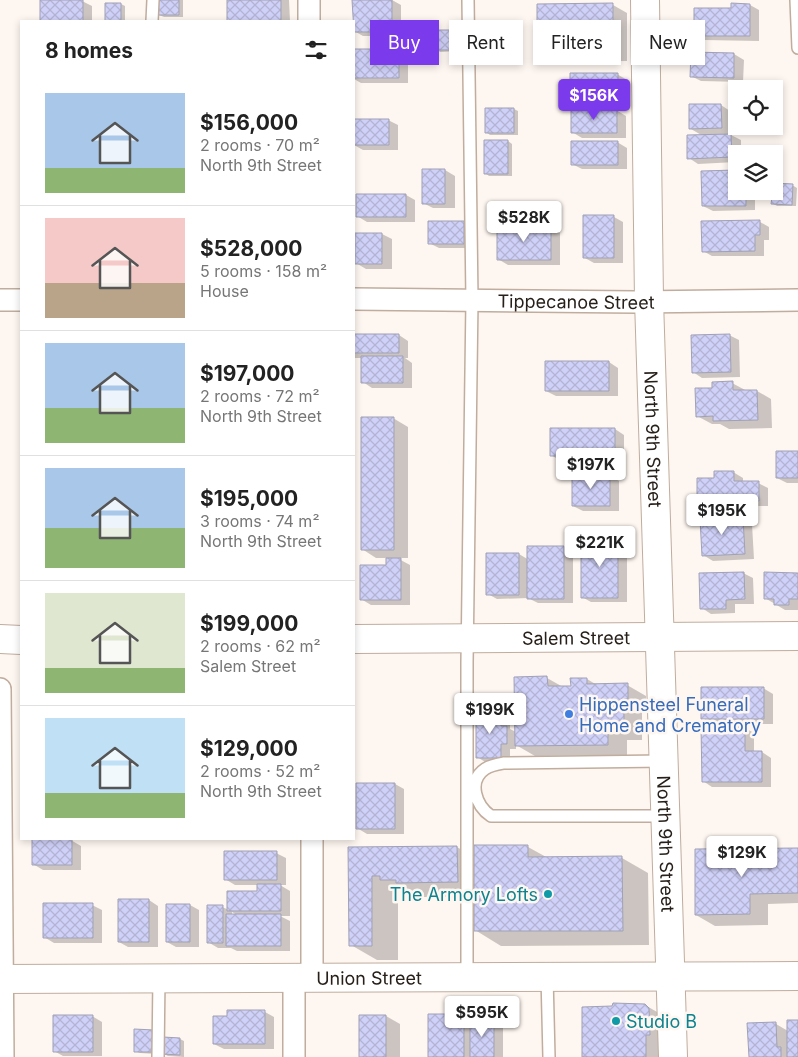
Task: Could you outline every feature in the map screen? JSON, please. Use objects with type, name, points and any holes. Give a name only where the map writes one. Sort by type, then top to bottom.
[{"type":"main road","name":"North 9th Street","points":[[645,0],[650,300],[673,1057]]},
{"type":"main road","name":"Salem Street","points":[[355,639],[798,636]]},
{"type":"main road","points":[[0,639],[20,640]]},
{"type":"main road","name":"Union Street","points":[[1,979],[303,976],[798,976]]},
{"type":"street","points":[[309,0],[309,20]]},
{"type":"street","name":"Tippecanoe Street","points":[[355,299],[798,300]]},
{"type":"street","points":[[0,300],[20,300]]},
{"type":"street","points":[[0,689],[3,1057]]},
{"type":"street","points":[[294,1057],[303,976],[312,840]]},
{"type":"lane","points":[[152,0],[152,20]]},
{"type":"lane","points":[[467,977],[472,300],[468,0]]},
{"type":"lane","points":[[796,0],[798,48]]},
{"type":"lane","points":[[664,761],[504,763],[483,770],[477,778],[475,790],[477,802],[482,810],[491,816],[504,818],[666,816]]},
{"type":"lane","points":[[547,976],[549,1057]]},
{"type":"lane","points":[[158,1057],[159,978]]},
{"type":"building","points":[[40,0],[83,0],[83,20],[40,20]]},
{"type":"building","points":[[158,0],[179,0],[179,15],[158,15]]},
{"type":"building","points":[[227,0],[281,0],[281,20],[227,20]]},
{"type":"building","points":[[352,0],[392,0],[392,20],[370,20],[370,32],[355,32],[355,20],[353,20]]},
{"type":"building","points":[[105,3],[121,3],[121,20],[105,20]]},
{"type":"building","points":[[613,3],[613,20],[537,20],[537,4]]},
{"type":"building","points":[[731,3],[750,4],[750,36],[705,36],[705,20],[694,20],[694,8],[731,8]]},
{"type":"building","points":[[439,30],[449,30],[449,50],[439,50]]},
{"type":"building","points":[[355,49],[370,49],[370,65],[399,65],[399,78],[355,78]]},
{"type":"building","points":[[705,52],[734,53],[734,78],[690,77],[690,65],[705,65]]},
{"type":"building","points":[[570,73],[618,73],[618,95],[570,95]]},
{"type":"building","points":[[689,104],[721,104],[722,128],[689,129]]},
{"type":"building","points":[[485,108],[514,108],[514,133],[485,133]]},
{"type":"building","points":[[571,109],[617,109],[617,133],[571,133]]},
{"type":"building","points":[[355,119],[389,119],[389,145],[355,145]]},
{"type":"building","points":[[687,135],[731,135],[731,145],[728,145],[728,157],[687,159]]},
{"type":"building","points":[[484,140],[508,140],[508,174],[484,174]]},
{"type":"building","points":[[571,141],[618,141],[618,165],[571,165]]},
{"type":"building","points":[[422,169],[445,169],[445,204],[422,204]]},
{"type":"building","points":[[728,170],[728,200],[746,200],[746,206],[702,206],[701,171]]},
{"type":"building","points":[[783,183],[793,184],[792,205],[771,204],[772,200],[783,200]]},
{"type":"building","points":[[356,194],[406,194],[406,217],[356,217]]},
{"type":"building","points":[[583,215],[614,215],[614,258],[583,258]]},
{"type":"building","points":[[760,220],[760,235],[755,235],[755,251],[702,252],[701,221]]},
{"type":"building","points":[[428,221],[464,221],[464,244],[428,244]]},
{"type":"building","points":[[497,226],[551,226],[551,260],[497,260]]},
{"type":"building","points":[[355,233],[382,233],[382,264],[355,264]]},
{"type":"building","points":[[355,334],[399,334],[399,353],[355,353]]},
{"type":"building","points":[[730,334],[731,372],[692,373],[691,335]]},
{"type":"building","points":[[361,356],[403,356],[403,383],[361,383]]},
{"type":"building","points":[[545,361],[609,361],[609,391],[545,391]]},
{"type":"building","points":[[733,381],[733,390],[757,390],[758,420],[713,421],[713,416],[696,417],[695,388],[712,388],[712,382]]},
{"type":"building","points":[[361,417],[394,417],[394,550],[361,550]]},
{"type":"building","points":[[550,428],[615,428],[615,456],[550,456]]},
{"type":"building","points":[[776,451],[798,451],[798,478],[776,478]]},
{"type":"building","points":[[714,471],[734,471],[734,481],[759,481],[759,501],[739,501],[739,510],[697,510],[697,478],[714,478]]},
{"type":"building","points":[[572,474],[610,474],[610,506],[572,506]]},
{"type":"building","points":[[743,517],[745,554],[702,556],[700,519]]},
{"type":"building","points":[[581,538],[618,538],[618,598],[581,598]]},
{"type":"building","points":[[527,546],[564,546],[564,599],[527,599]]},
{"type":"building","points":[[486,553],[519,553],[519,595],[486,595]]},
{"type":"building","points":[[386,558],[401,558],[401,600],[360,600],[360,565],[386,565]]},
{"type":"building","points":[[744,572],[745,599],[726,600],[726,609],[700,609],[699,573]]},
{"type":"building","points":[[764,572],[798,573],[798,599],[789,599],[789,605],[774,605],[774,599],[764,599]]},
{"type":"building","name":"Hippensteel Funeral Home and Crematory","points":[[547,676],[548,686],[571,686],[570,678],[587,678],[587,684],[628,683],[628,699],[624,699],[624,730],[608,730],[608,745],[515,746],[514,677]]},
{"type":"building","points":[[701,687],[764,687],[764,719],[701,719]]},
{"type":"building","points":[[476,711],[501,711],[501,726],[507,726],[507,744],[501,744],[501,758],[476,758]]},
{"type":"building","points":[[701,727],[745,727],[745,751],[762,751],[762,782],[702,782]]},
{"type":"building","points":[[356,783],[395,783],[395,829],[356,829]]},
{"type":"building","points":[[32,840],[72,840],[72,865],[32,865]]},
{"type":"building","name":"The Armory Lofts","points":[[474,845],[528,845],[528,857],[622,856],[623,931],[474,931]]},
{"type":"building","points":[[457,846],[458,882],[396,883],[396,880],[380,880],[380,876],[372,876],[372,946],[349,946],[348,847]]},
{"type":"building","points":[[798,848],[798,893],[750,894],[750,914],[695,915],[695,849]]},
{"type":"building","points":[[224,851],[277,851],[277,880],[224,880]]},
{"type":"building","points":[[257,884],[281,884],[281,911],[227,911],[227,891],[257,891]]},
{"type":"building","points":[[118,899],[149,899],[149,942],[118,942]]},
{"type":"building","points":[[43,903],[93,903],[93,938],[43,938]]},
{"type":"building","points":[[166,904],[190,904],[190,942],[166,942]]},
{"type":"building","points":[[207,905],[223,905],[223,943],[207,943]]},
{"type":"building","points":[[226,914],[281,914],[281,946],[226,946]]},
{"type":"building","name":"Studio B","points":[[613,1003],[645,1004],[649,1008],[650,1035],[646,1035],[646,1057],[582,1057],[582,1007],[612,1006]]},
{"type":"building","points":[[227,1010],[265,1010],[265,1044],[213,1044],[213,1016],[227,1016]]},
{"type":"building","points":[[428,1014],[464,1014],[464,1057],[428,1057]]},
{"type":"building","points":[[53,1015],[93,1015],[93,1052],[53,1052]]},
{"type":"building","points":[[359,1015],[386,1015],[386,1057],[359,1057]]},
{"type":"building","points":[[470,1020],[494,1020],[494,1057],[470,1057]]},
{"type":"building","points":[[787,1020],[798,1020],[798,1057],[787,1057]]},
{"type":"building","points":[[776,1022],[777,1047],[781,1047],[781,1057],[749,1057],[747,1023]]},
{"type":"building","points":[[134,1029],[154,1030],[153,1052],[134,1052]]},
{"type":"building","points":[[163,1037],[180,1038],[180,1055],[162,1054]]},
{"type":"place","name":"Hippensteel Funeral Home and Crematory","points":[[569,714]]},
{"type":"place","name":"The Armory Lofts","points":[[548,894]]},
{"type":"place","name":"Studio B","points":[[616,1021]]}]
